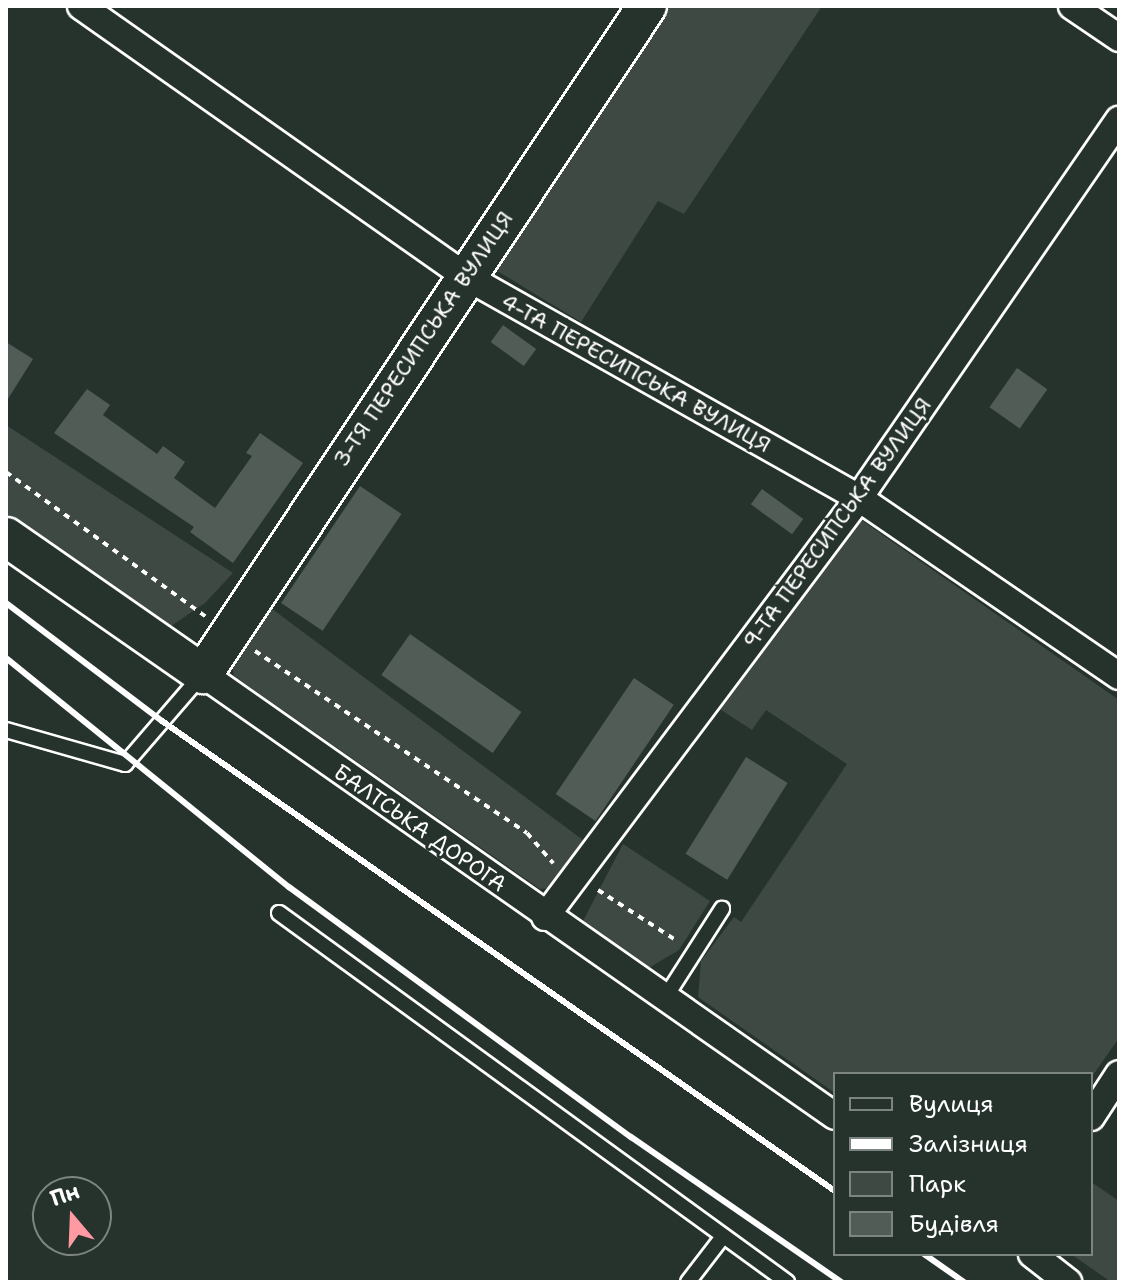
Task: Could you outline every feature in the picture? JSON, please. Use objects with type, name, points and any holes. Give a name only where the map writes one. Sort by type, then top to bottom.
[{"type":"main road","name":"3-ТЯ ПЕРЕСИПСЬКА ВУЛИЦЯ","points":[[203,674],[647,6]]},
{"type":"main road","name":"БАЛТСЬКА ДОРОГА","points":[[6,537],[203,674]]},
{"type":"street","name":"4-ТА ПЕРЕСИПСЬКА ВУЛИЦЯ","points":[[81,6],[465,276],[859,498],[1119,676]]},
{"type":"street","points":[[1072,6],[1119,38]]},
{"type":"street","name":"9-ТА ПЕРЕСИПСЬКА ВУЛИЦЯ","points":[[545,917],[859,498],[1119,120]]},
{"type":"street","name":"БАЛТСЬКА ДОРОГА","points":[[203,674],[545,917],[833,1115]]},
{"type":"street","points":[[1093,1114],[1119,1074]]},
{"type":"street","points":[[1035,1256],[1068,1282]]},
{"type":"lane","points":[[6,730],[125,764],[203,674]]},
{"type":"lane","points":[[665,998],[722,909]]},
{"type":"lane","points":[[279,913],[721,1239],[787,1282]]},
{"type":"lane","points":[[688,1282],[721,1239]]},
{"type":"path","points":[[6,472],[229,633],[527,833],[562,873],[693,951]]},
{"type":"green space","points":[[663,6],[822,6],[684,214],[658,201],[581,322],[489,266]]},
{"type":"green space","points":[[6,425],[233,573],[205,603],[171,626],[6,516]]},
{"type":"green space","points":[[857,517],[1119,700],[1119,1038],[1093,1075],[1093,1072],[833,1072],[833,1092],[698,997],[701,961],[734,917],[741,922],[847,764],[766,710],[752,730],[715,706]]},
{"type":"green space","points":[[264,603],[595,849],[567,887],[540,889],[234,676],[230,653]]},
{"type":"green space","points":[[623,844],[710,901],[679,950],[647,969],[583,921]]},
{"type":"green space","points":[[1093,1183],[1119,1201],[1119,1282],[1111,1282],[1074,1256],[1093,1256]]},
{"type":"building","points":[[503,325],[536,349],[524,366],[491,342]]},
{"type":"building","points":[[6,342],[33,359],[6,402]]},
{"type":"building","points":[[1017,368],[1047,389],[1020,429],[989,407]]},
{"type":"building","points":[[87,389],[110,405],[103,415],[157,454],[163,446],[185,462],[174,478],[215,508],[252,456],[246,453],[260,433],[303,463],[233,563],[190,532],[194,527],[54,433]]},
{"type":"building","points":[[360,486],[401,514],[323,631],[281,603]]},
{"type":"building","points":[[762,489],[803,519],[792,534],[751,504]]},
{"type":"building","points":[[410,634],[521,712],[493,753],[381,675]]},
{"type":"building","points":[[634,678],[674,705],[596,821],[556,794]]},
{"type":"building","points":[[746,757],[788,783],[727,880],[686,854]]},
{"type":"railway","points":[[6,603],[162,721],[833,1190]]},
{"type":"railway","points":[[6,658],[289,887],[631,1137],[841,1282]]},
{"type":"railway","points":[[927,1256],[964,1282]]}]
